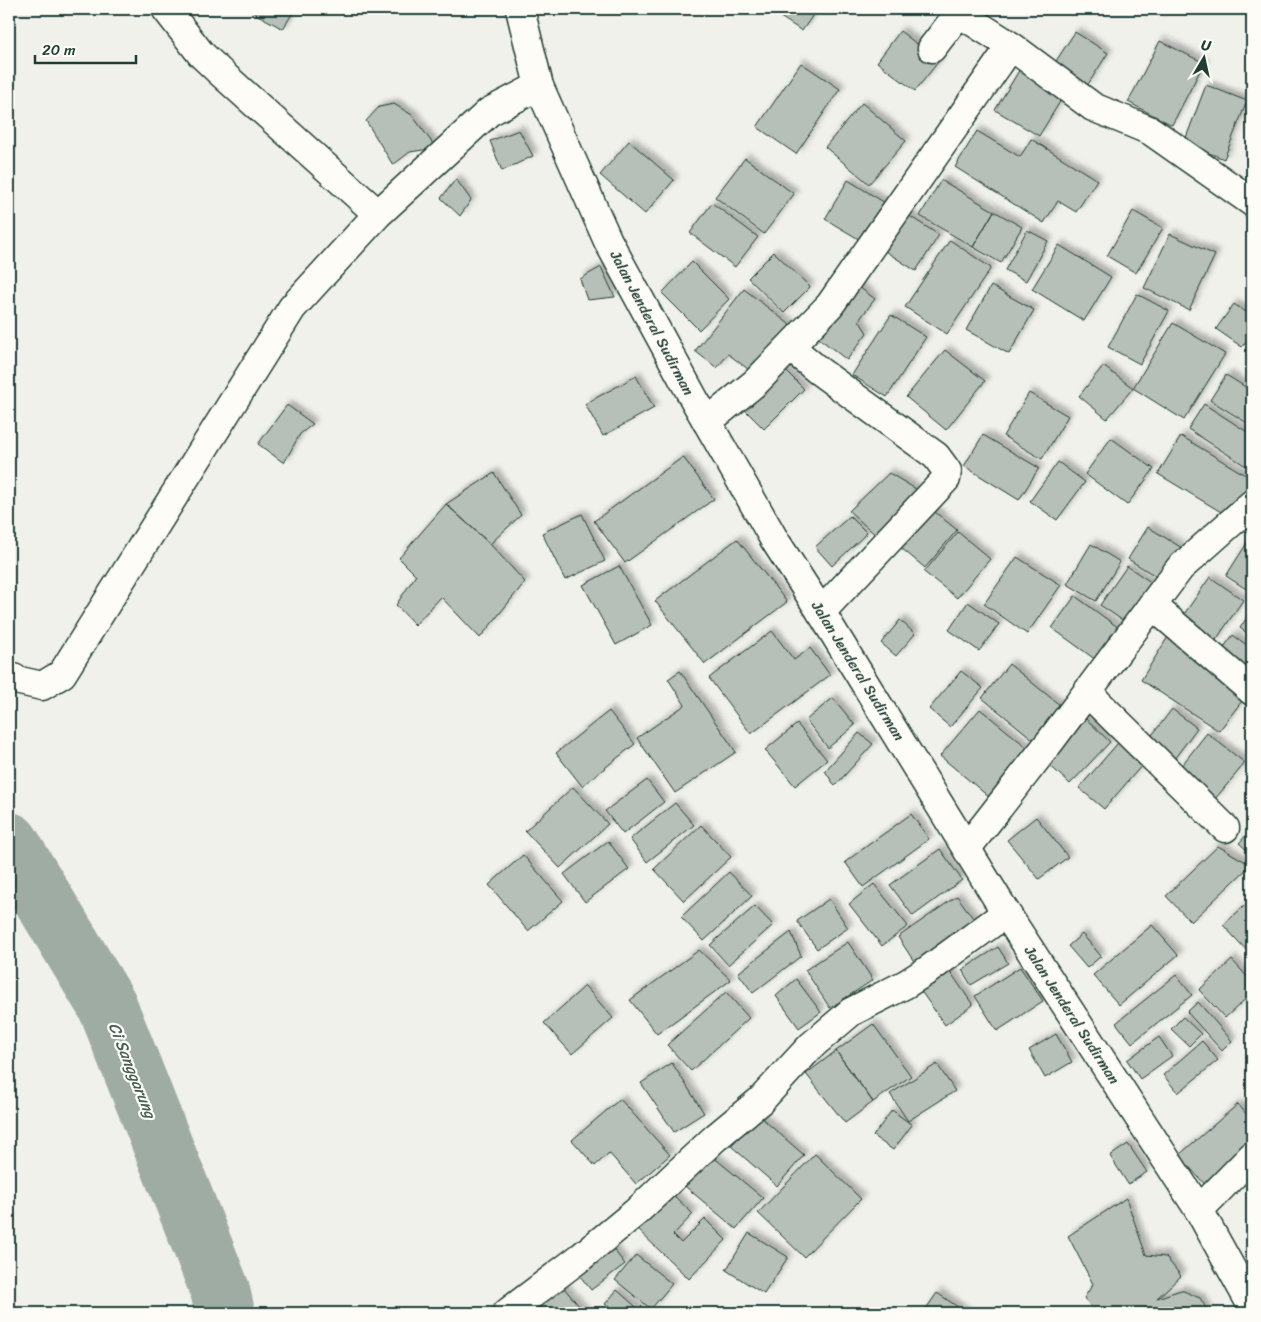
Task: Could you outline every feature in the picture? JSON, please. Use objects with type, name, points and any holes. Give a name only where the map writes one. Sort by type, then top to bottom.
[{"type":"street","points":[[166,9],[201,54],[378,214]]},
{"type":"street","name":"Jalan Jenderal Sudirman","points":[[520,9],[539,86],[608,241],[707,422],[774,539],[1006,913],[1199,1210],[1252,1306]]},
{"type":"street","points":[[932,48],[961,11],[1093,107],[1151,132],[1252,202]]},
{"type":"street","points":[[707,422],[756,382],[830,305],[1011,46]]},
{"type":"street","points":[[9,676],[20,682],[42,686],[62,674],[292,308],[378,214],[489,112],[539,86]]},
{"type":"street","points":[[790,347],[819,371],[936,456],[947,470],[946,479],[821,612]]},
{"type":"street","points":[[967,848],[1180,568],[1252,504]]},
{"type":"street","points":[[1152,605],[1252,691]]},
{"type":"street","points":[[1087,692],[1225,828]]},
{"type":"street","points":[[507,1313],[581,1257],[636,1212],[715,1138],[761,1100],[811,1046],[851,1012],[906,984],[928,970],[1006,913]]},
{"type":"street","points":[[1199,1210],[1252,1156]]},
{"type":"building","points":[[247,9],[295,9],[283,29]]},
{"type":"building","points":[[768,9],[817,9],[802,31]]},
{"type":"building","points":[[900,31],[939,61],[915,91],[877,62]]},
{"type":"building","points":[[1075,32],[1108,53],[1087,86],[1054,64]]},
{"type":"building","points":[[1160,41],[1204,63],[1172,125],[1128,102]]},
{"type":"building","points":[[801,63],[840,89],[796,154],[757,127]]},
{"type":"building","points":[[1020,69],[1064,95],[1039,136],[995,110]]},
{"type":"building","points":[[1206,85],[1247,101],[1224,159],[1184,143]]},
{"type":"building","points":[[862,103],[906,141],[869,184],[825,147]]},
{"type":"building","points":[[394,104],[412,115],[436,148],[410,152],[393,165],[366,121],[379,107]]},
{"type":"building","points":[[519,130],[533,156],[502,171],[490,141]]},
{"type":"building","points":[[977,131],[1020,157],[1031,139],[1097,180],[1076,212],[1058,201],[1044,223],[955,167]]},
{"type":"building","points":[[629,141],[674,180],[645,214],[600,175]]},
{"type":"building","points":[[745,158],[794,194],[764,234],[715,197]]},
{"type":"building","points":[[456,179],[471,200],[460,216],[441,198]]},
{"type":"building","points":[[848,180],[890,206],[867,244],[825,219]]},
{"type":"building","points":[[941,180],[994,211],[973,247],[920,216]]},
{"type":"building","points":[[712,203],[758,237],[735,267],[690,233]]},
{"type":"building","points":[[900,210],[939,235],[916,271],[877,246]]},
{"type":"building","points":[[994,211],[1022,227],[1001,263],[973,247]]},
{"type":"building","points":[[1133,211],[1163,228],[1136,273],[1107,256]]},
{"type":"building","points":[[1027,230],[1048,241],[1026,281],[1005,270]]},
{"type":"building","points":[[1170,234],[1215,255],[1189,310],[1144,288]]},
{"type":"building","points":[[950,240],[991,268],[947,334],[905,307]]},
{"type":"building","points":[[1059,245],[1111,277],[1084,321],[1032,289]]},
{"type":"building","points":[[774,252],[810,287],[784,313],[748,278]]},
{"type":"building","points":[[692,262],[729,299],[699,330],[662,293]]},
{"type":"building","points":[[601,267],[615,297],[587,300],[580,279]]},
{"type":"building","points":[[855,284],[875,299],[859,320],[867,333],[847,360],[816,336]]},
{"type":"building","points":[[991,286],[1034,310],[1009,354],[966,330]]},
{"type":"building","points":[[744,289],[794,328],[756,375],[728,354],[717,368],[695,351]]},
{"type":"building","points":[[1137,294],[1169,311],[1140,364],[1108,347]]},
{"type":"building","points":[[1234,304],[1252,316],[1252,333],[1242,347],[1216,329]]},
{"type":"building","points":[[891,315],[926,337],[887,397],[852,375]]},
{"type":"building","points":[[1173,323],[1225,354],[1184,420],[1133,388]]},
{"type":"building","points":[[945,350],[985,381],[946,430],[906,397]]},
{"type":"building","points":[[779,364],[804,389],[764,429],[739,404]]},
{"type":"building","points":[[1103,366],[1133,388],[1107,419],[1079,396]]},
{"type":"building","points":[[1226,375],[1252,391],[1252,426],[1210,400]]},
{"type":"building","points":[[636,376],[654,408],[603,436],[585,404]]},
{"type":"building","points":[[1029,393],[1068,416],[1042,459],[1003,436]]},
{"type":"building","points":[[1204,404],[1252,435],[1252,470],[1188,429]]},
{"type":"building","points":[[287,405],[313,424],[300,434],[284,463],[258,444]]},
{"type":"building","points":[[983,435],[1039,468],[1019,500],[964,466]]},
{"type":"building","points":[[1181,436],[1252,479],[1252,483],[1231,518],[1158,474]]},
{"type":"building","points":[[1111,438],[1154,469],[1127,505],[1085,474]]},
{"type":"building","points":[[683,457],[714,499],[625,563],[594,521]]},
{"type":"building","points":[[1058,462],[1085,482],[1057,520],[1030,501]]},
{"type":"building","points":[[494,473],[521,515],[490,544],[446,504]]},
{"type":"building","points":[[889,473],[921,492],[878,537],[849,511]]},
{"type":"building","points":[[446,504],[490,544],[525,582],[480,638],[441,597],[415,625],[396,605],[416,575],[399,558]]},
{"type":"building","points":[[925,504],[957,530],[925,568],[894,542]]},
{"type":"building","points":[[582,514],[605,561],[565,580],[542,533]]},
{"type":"building","points":[[850,516],[867,533],[832,566],[815,547]]},
{"type":"building","points":[[1148,527],[1182,548],[1162,580],[1128,559]]},
{"type":"building","points":[[958,532],[990,559],[957,598],[924,572]]},
{"type":"building","points":[[1252,535],[1252,593],[1226,576]]},
{"type":"building","points":[[737,539],[787,602],[705,664],[655,601]]},
{"type":"building","points":[[1091,544],[1120,562],[1096,601],[1067,584]]},
{"type":"building","points":[[1017,557],[1061,585],[1027,634],[984,604]]},
{"type":"building","points":[[619,566],[652,625],[616,645],[583,585]]},
{"type":"building","points":[[1127,566],[1155,585],[1128,624],[1100,605]]},
{"type":"building","points":[[1210,577],[1243,600],[1214,643],[1180,620]]},
{"type":"building","points":[[1075,596],[1119,628],[1096,660],[1052,628]]},
{"type":"building","points":[[968,602],[999,624],[979,651],[949,630]]},
{"type":"building","points":[[1252,610],[1252,637],[1240,628]]},
{"type":"building","points":[[900,620],[915,634],[896,656],[881,643]]},
{"type":"building","points":[[772,631],[794,660],[810,648],[830,675],[751,734],[709,678]]},
{"type":"building","points":[[1171,632],[1245,697],[1219,731],[1141,680]]},
{"type":"building","points":[[1233,635],[1252,649],[1252,674],[1218,655]]},
{"type":"building","points":[[1009,664],[1061,706],[1034,740],[982,698]]},
{"type":"building","points":[[680,671],[736,752],[675,793],[637,738],[685,705],[668,679]]},
{"type":"building","points":[[961,671],[983,688],[950,727],[929,709]]},
{"type":"building","points":[[833,698],[855,725],[828,748],[806,720]]},
{"type":"building","points":[[980,709],[1029,749],[989,797],[940,756]]},
{"type":"building","points":[[1172,709],[1197,728],[1172,762],[1146,743]]},
{"type":"building","points":[[609,711],[635,744],[582,786],[556,753]]},
{"type":"building","points":[[1084,717],[1110,742],[1070,784],[1043,759]]},
{"type":"building","points":[[797,724],[827,760],[795,786],[765,750]]},
{"type":"building","points":[[859,733],[873,744],[835,786],[825,771]]},
{"type":"building","points":[[1207,733],[1245,763],[1215,799],[1178,770]]},
{"type":"building","points":[[1118,743],[1143,764],[1104,809],[1079,788]]},
{"type":"building","points":[[647,780],[664,802],[623,834],[605,811]]},
{"type":"building","points":[[573,787],[608,824],[560,868],[525,831]]},
{"type":"building","points":[[675,803],[694,825],[647,862],[630,839]]},
{"type":"building","points":[[911,814],[929,839],[863,887],[845,862]]},
{"type":"building","points":[[1036,817],[1068,857],[1039,879],[1007,840]]},
{"type":"building","points":[[701,825],[731,857],[684,901],[654,869]]},
{"type":"building","points":[[1252,829],[1252,855],[1239,843]]},
{"type":"building","points":[[608,841],[629,869],[585,902],[564,874]]},
{"type":"building","points":[[1218,846],[1251,865],[1191,922],[1166,896]]},
{"type":"building","points":[[940,849],[962,880],[913,916],[890,885]]},
{"type":"building","points":[[523,855],[563,901],[528,931],[489,885]]},
{"type":"building","points":[[729,872],[752,896],[704,941],[681,917]]},
{"type":"building","points":[[874,884],[908,926],[882,946],[849,904]]},
{"type":"building","points":[[957,896],[975,921],[915,963],[898,937]]},
{"type":"building","points":[[829,899],[848,928],[817,949],[797,921]]},
{"type":"building","points":[[1252,899],[1252,952],[1250,954],[1223,925]]},
{"type":"building","points":[[755,906],[773,925],[728,965],[710,945]]},
{"type":"building","points":[[1152,925],[1178,955],[1119,1005],[1093,975]]},
{"type":"building","points":[[791,932],[801,956],[753,993],[738,973]]},
{"type":"building","points":[[1082,934],[1101,956],[1087,968],[1068,946]]},
{"type":"building","points":[[848,942],[873,980],[830,1008],[805,970]]},
{"type":"building","points":[[998,947],[1008,963],[971,985],[962,970]]},
{"type":"building","points":[[699,950],[731,980],[657,1034],[630,1000]]},
{"type":"building","points":[[1232,960],[1252,982],[1252,993],[1225,1018],[1199,990]]},
{"type":"building","points":[[947,967],[973,1005],[945,1025],[918,987]]},
{"type":"building","points":[[1020,967],[1043,1001],[997,1031],[975,996]]},
{"type":"building","points":[[1176,975],[1192,995],[1132,1043],[1116,1023]]},
{"type":"building","points":[[796,979],[821,1012],[799,1028],[776,996]]},
{"type":"building","points":[[585,986],[613,1018],[572,1054],[544,1023]]},
{"type":"building","points":[[726,992],[749,1018],[691,1071],[667,1045]]},
{"type":"building","points":[[1198,1002],[1232,1041],[1222,1051],[1187,1012]]},
{"type":"building","points":[[1183,1017],[1201,1034],[1189,1046],[1171,1029]]},
{"type":"building","points":[[873,1024],[911,1076],[873,1102],[836,1051]]},
{"type":"building","points":[[1056,1034],[1072,1062],[1045,1078],[1029,1050]]},
{"type":"building","points":[[1159,1037],[1172,1056],[1140,1079],[1127,1060]]},
{"type":"building","points":[[1202,1041],[1218,1060],[1178,1093],[1163,1075]]},
{"type":"building","points":[[836,1051],[873,1102],[845,1123],[806,1074]]},
{"type":"building","points":[[672,1063],[704,1113],[674,1132],[641,1083]]},
{"type":"building","points":[[937,1064],[955,1091],[908,1121],[890,1094]]},
{"type":"building","points":[[620,1099],[670,1155],[636,1184],[609,1153],[595,1166],[572,1140]]},
{"type":"building","points":[[1238,1104],[1252,1121],[1252,1146],[1206,1186],[1179,1155]]},
{"type":"building","points":[[892,1110],[912,1125],[893,1150],[873,1136]]},
{"type":"building","points":[[758,1115],[804,1155],[777,1186],[731,1146]]},
{"type":"building","points":[[1128,1144],[1147,1172],[1128,1184],[1110,1156]]},
{"type":"building","points":[[706,1151],[763,1198],[736,1229],[680,1182]]},
{"type":"building","points":[[815,1154],[861,1199],[804,1257],[758,1213]]},
{"type":"building","points":[[671,1193],[693,1214],[673,1235],[681,1243],[705,1219],[726,1240],[689,1279],[636,1228]]},
{"type":"building","points":[[1126,1198],[1146,1255],[1166,1257],[1181,1276],[1157,1298],[1181,1290],[1200,1298],[1209,1313],[1096,1313],[1084,1298],[1093,1284],[1068,1236]]},
{"type":"building","points":[[749,1233],[788,1257],[764,1294],[726,1270]]},
{"type":"building","points":[[606,1240],[625,1264],[591,1290],[573,1267]]},
{"type":"building","points":[[636,1255],[672,1284],[651,1309],[615,1280]]},
{"type":"building","points":[[558,1281],[585,1313],[519,1313]]},
{"type":"building","points":[[617,1290],[643,1313],[616,1313],[605,1304]]},
{"type":"building","points":[[937,1293],[967,1313],[923,1313]]},
{"type":"waterway","name":"Ci Sanggarung","points":[[9,842],[107,1005],[220,1290],[225,1313]]}]
